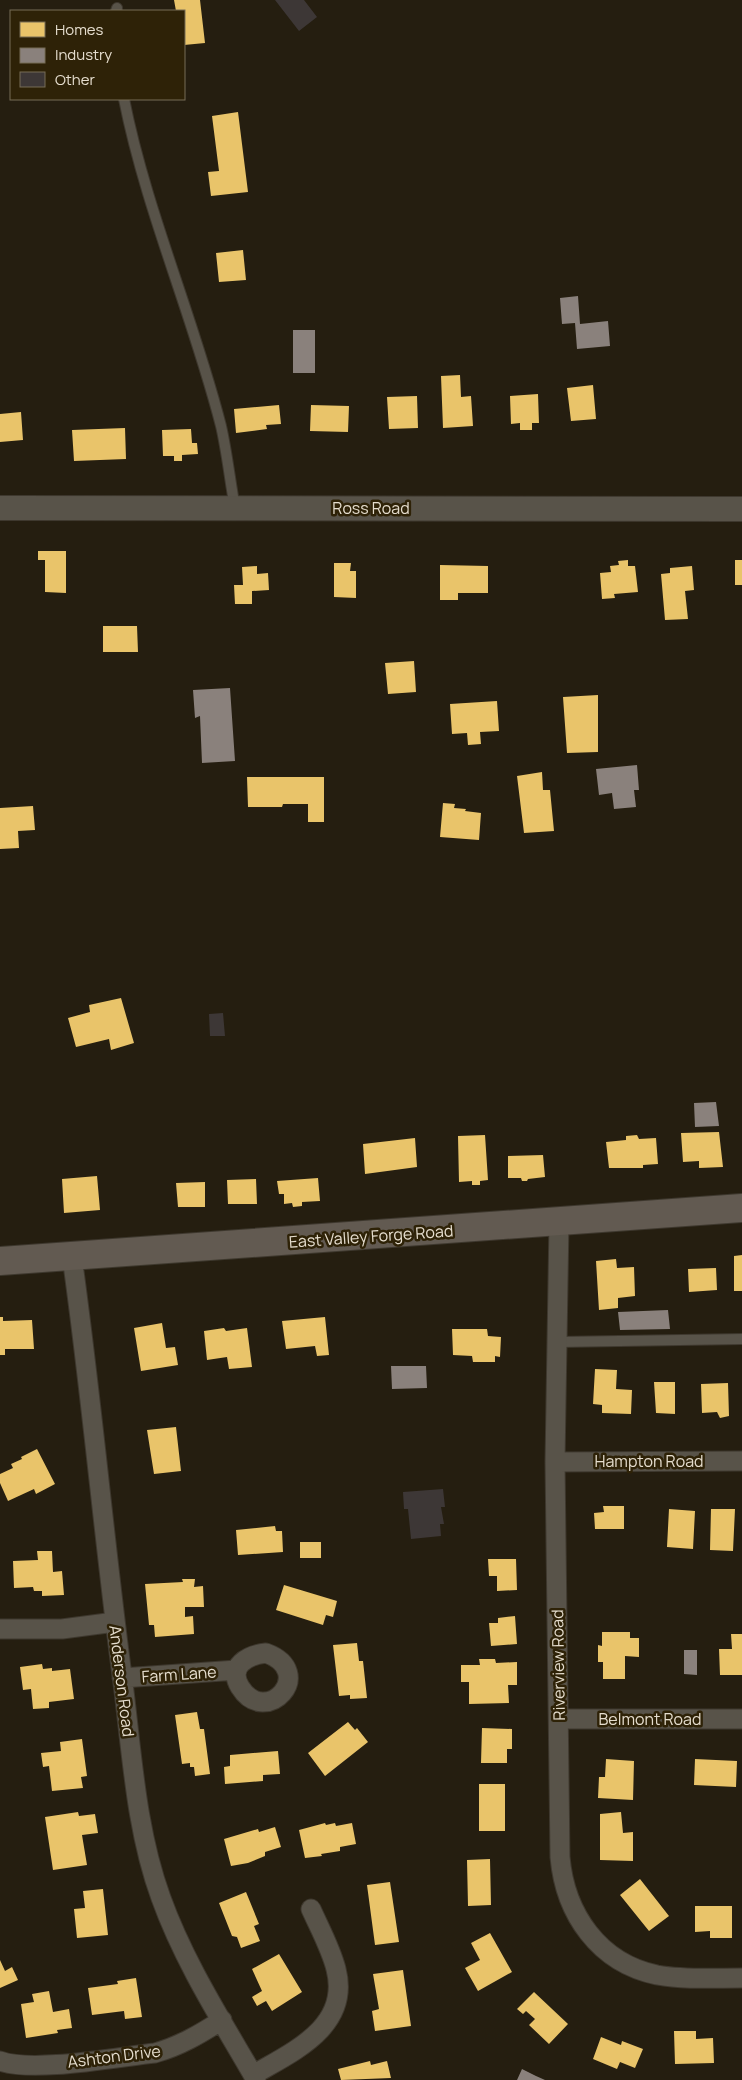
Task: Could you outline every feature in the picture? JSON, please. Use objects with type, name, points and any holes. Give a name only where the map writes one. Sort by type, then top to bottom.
[{"type":"main road","name":"East Valley Forge Road","points":[[0,1261],[742,1208]]},
{"type":"street","name":"Ross Road","points":[[0,508],[742,509]]},
{"type":"street","name":"Riverview Road","points":[[560,1222],[555,1462],[562,1873],[568,1900],[584,1928],[594,1940],[614,1958],[642,1971],[673,1977],[742,1978]]},
{"type":"street","name":"Anderson Road","points":[[72,1257],[87,1370],[115,1622],[142,1825],[160,1896],[190,1964],[254,2078]]},
{"type":"street","name":"Hampton Road","points":[[555,1462],[742,1460]]},
{"type":"street","points":[[0,1629],[62,1629],[115,1622]]},
{"type":"street","name":"Farm Lane","points":[[122,1678],[237,1670]]},
{"type":"street","name":"Belmont Road","points":[[559,1719],[742,1719]]},
{"type":"street","points":[[254,2078],[303,2047],[324,2027],[331,2014],[338,1986],[337,1971],[311,1909]]},
{"type":"street","name":"Ashton Drive","points":[[0,2062],[35,2065],[156,2053],[173,2048],[199,2036],[222,2020]]},
{"type":"lane","points":[[124,100],[134,150],[167,250],[221,427],[235,508]]},
{"type":"lane","points":[[558,1342],[742,1339]]},
{"type":"building: Homes","points":[[174,0],[200,0],[205,43],[185,45],[185,10],[176,10]]},
{"type":"building: Homes","points":[[238,112],[248,192],[211,196],[208,172],[219,171],[212,116]]},
{"type":"building: Homes","points":[[243,250],[246,280],[219,282],[216,253]]},
{"type":"building: Homes","points":[[460,375],[461,397],[471,396],[473,426],[443,428],[441,376]]},
{"type":"building: Homes","points":[[593,385],[596,419],[571,421],[567,388]]},
{"type":"building: Homes","points":[[538,394],[539,423],[532,423],[532,430],[520,430],[520,423],[511,424],[510,396]]},
{"type":"building: Homes","points":[[417,396],[418,428],[389,429],[387,397]]},
{"type":"building: Homes","points":[[279,405],[281,424],[266,425],[267,429],[236,433],[234,409]]},
{"type":"building: Homes","points":[[311,405],[349,406],[348,432],[310,431]]},
{"type":"building: Homes","points":[[21,412],[23,440],[0,442],[0,414]]},
{"type":"building: Homes","points":[[125,428],[126,459],[74,461],[72,430]]},
{"type":"building: Homes","points":[[191,429],[192,443],[197,443],[198,454],[182,455],[182,461],[174,461],[174,456],[163,456],[162,430]]},
{"type":"building: Homes","points":[[38,551],[66,551],[66,593],[45,592],[45,560],[38,560]]},
{"type":"building: Homes","points":[[628,560],[628,566],[635,566],[638,592],[614,594],[615,598],[602,599],[600,573],[611,572],[610,566],[619,565],[618,561]]},
{"type":"building: Homes","points":[[735,560],[742,560],[742,585],[735,585]]},
{"type":"building: Homes","points":[[334,563],[351,563],[350,571],[356,571],[356,598],[334,597]]},
{"type":"building: Homes","points":[[440,565],[488,566],[488,593],[458,593],[458,600],[440,600]]},
{"type":"building: Homes","points":[[257,566],[257,574],[268,573],[269,590],[252,591],[252,604],[235,604],[234,585],[243,585],[242,567]]},
{"type":"building: Homes","points":[[692,566],[694,590],[685,591],[688,619],[665,620],[661,574],[670,573],[670,568]]},
{"type":"building: Homes","points":[[103,626],[137,626],[138,652],[103,652]]},
{"type":"building: Homes","points":[[414,661],[416,692],[388,694],[385,663]]},
{"type":"building: Homes","points":[[598,695],[598,752],[567,753],[563,697]]},
{"type":"building: Homes","points":[[497,701],[499,731],[480,732],[481,744],[468,745],[467,733],[452,734],[450,704]]},
{"type":"building: Homes","points":[[542,772],[543,790],[550,790],[554,831],[524,833],[517,776]]},
{"type":"building: Homes","points":[[247,777],[324,777],[324,822],[308,822],[308,804],[283,804],[282,807],[248,807]]},
{"type":"building: Homes","points":[[443,803],[455,804],[454,808],[466,809],[465,811],[481,813],[479,840],[440,837]]},
{"type":"building: Homes","points":[[33,806],[35,830],[18,831],[19,848],[0,849],[0,808]]},
{"type":"building: Homes","points":[[121,998],[134,1043],[111,1050],[109,1039],[76,1047],[68,1018],[90,1012],[89,1005]]},
{"type":"building: Homes","points":[[719,1132],[723,1167],[699,1168],[699,1161],[683,1162],[681,1133]]},
{"type":"building: Homes","points":[[485,1135],[488,1180],[480,1181],[480,1185],[472,1185],[472,1181],[459,1182],[458,1136]]},
{"type":"building: Homes","points":[[637,1135],[639,1139],[656,1138],[658,1164],[643,1165],[643,1168],[609,1168],[606,1142],[626,1140],[626,1136]]},
{"type":"building: Homes","points":[[415,1138],[417,1167],[365,1174],[363,1144]]},
{"type":"building: Homes","points":[[543,1155],[545,1177],[528,1179],[527,1181],[522,1181],[521,1178],[508,1178],[508,1156]]},
{"type":"building: Homes","points":[[97,1176],[100,1210],[64,1213],[62,1179]]},
{"type":"building: Homes","points":[[318,1178],[320,1201],[302,1202],[302,1206],[293,1207],[292,1203],[284,1204],[284,1194],[279,1194],[277,1181]]},
{"type":"building: Homes","points":[[256,1179],[257,1204],[228,1204],[227,1180]]},
{"type":"building: Homes","points":[[205,1182],[205,1207],[178,1207],[176,1183]]},
{"type":"building: Homes","points":[[742,1255],[742,1291],[734,1291],[734,1256]]},
{"type":"building: Homes","points":[[616,1259],[617,1268],[634,1267],[635,1296],[618,1298],[618,1308],[599,1310],[596,1261]]},
{"type":"building: Homes","points":[[716,1268],[717,1290],[689,1292],[688,1269]]},
{"type":"building: Homes","points":[[0,1317],[3,1317],[3,1321],[32,1320],[34,1349],[5,1349],[5,1355],[0,1355]]},
{"type":"building: Homes","points":[[325,1317],[329,1355],[317,1356],[315,1346],[286,1349],[282,1321]]},
{"type":"building: Homes","points":[[162,1323],[166,1348],[175,1347],[178,1365],[141,1371],[134,1328]]},
{"type":"building: Homes","points":[[224,1328],[226,1331],[247,1328],[252,1367],[229,1369],[227,1357],[207,1360],[204,1331]]},
{"type":"building: Homes","points":[[452,1329],[487,1329],[488,1336],[501,1337],[500,1357],[495,1356],[495,1362],[473,1362],[472,1356],[453,1355]]},
{"type":"building: Homes","points":[[595,1369],[617,1370],[616,1389],[632,1390],[631,1414],[602,1413],[602,1405],[593,1404]]},
{"type":"building: Homes","points":[[654,1382],[675,1382],[675,1414],[656,1413]]},
{"type":"building: Homes","points":[[728,1383],[729,1416],[720,1418],[717,1412],[702,1413],[701,1384]]},
{"type":"building: Homes","points":[[176,1427],[181,1471],[154,1474],[147,1430]]},
{"type":"building: Homes","points":[[37,1449],[55,1484],[36,1494],[34,1489],[8,1501],[0,1483],[0,1474],[13,1468],[11,1464],[22,1459],[21,1457]]},
{"type":"building: Homes","points":[[603,1506],[624,1506],[624,1529],[595,1529],[594,1513],[604,1512]]},
{"type":"building: Homes","points":[[669,1509],[695,1511],[693,1549],[667,1547]]},
{"type":"building: Homes","points":[[711,1509],[735,1509],[733,1551],[710,1550]]},
{"type":"building: Homes","points":[[275,1526],[276,1531],[282,1531],[283,1552],[238,1555],[236,1530]]},
{"type":"building: Homes","points":[[300,1542],[321,1542],[321,1558],[300,1558]]},
{"type":"building: Homes","points":[[37,1551],[52,1551],[53,1572],[62,1571],[64,1595],[42,1596],[42,1591],[34,1591],[33,1587],[14,1588],[13,1561],[38,1560]]},
{"type":"building: Homes","points":[[488,1559],[516,1559],[517,1590],[497,1591],[497,1576],[489,1576]]},
{"type":"building: Homes","points":[[182,1579],[195,1579],[194,1587],[203,1586],[204,1607],[185,1607],[185,1617],[193,1616],[194,1634],[155,1637],[154,1625],[149,1625],[145,1584],[183,1582]]},
{"type":"building: Homes","points":[[284,1585],[337,1601],[333,1617],[326,1615],[323,1625],[276,1610]]},
{"type":"building: Homes","points":[[515,1616],[517,1644],[491,1646],[489,1623],[498,1623],[498,1618]]},
{"type":"building: Homes","points":[[602,1632],[630,1632],[630,1638],[639,1638],[639,1657],[625,1656],[625,1679],[603,1679],[603,1662],[598,1662],[598,1645],[602,1646]]},
{"type":"building: Homes","points":[[731,1634],[742,1634],[742,1675],[720,1675],[719,1649],[732,1649]]},
{"type":"building: Homes","points":[[357,1643],[359,1661],[363,1661],[367,1698],[350,1699],[350,1695],[339,1696],[333,1645]]},
{"type":"building: Homes","points":[[479,1659],[495,1659],[496,1663],[517,1662],[517,1685],[508,1685],[509,1703],[469,1704],[469,1682],[461,1682],[461,1665],[480,1665]]},
{"type":"building: Homes","points":[[42,1664],[43,1669],[52,1668],[52,1671],[70,1669],[74,1699],[49,1702],[49,1708],[33,1709],[31,1689],[23,1690],[20,1667]]},
{"type":"building: Homes","points":[[197,1712],[200,1729],[204,1729],[210,1774],[195,1776],[194,1767],[190,1767],[190,1763],[182,1764],[175,1715]]},
{"type":"building: Homes","points":[[348,1722],[355,1730],[357,1728],[368,1742],[325,1776],[308,1753]]},
{"type":"building: Homes","points":[[482,1728],[512,1729],[512,1749],[507,1749],[507,1763],[481,1763]]},
{"type":"building: Homes","points":[[82,1739],[87,1776],[81,1777],[83,1788],[52,1791],[49,1766],[43,1767],[41,1753],[61,1751],[60,1742]]},
{"type":"building: Homes","points":[[278,1751],[280,1774],[263,1775],[263,1781],[225,1784],[224,1767],[230,1766],[230,1755]]},
{"type":"building: Homes","points":[[606,1759],[634,1761],[633,1800],[598,1798],[599,1777],[605,1777]]},
{"type":"building: Homes","points":[[695,1759],[737,1761],[736,1787],[694,1785]]},
{"type":"building: Homes","points":[[479,1784],[505,1784],[505,1831],[479,1831]]},
{"type":"building: Homes","points":[[78,1812],[79,1816],[95,1814],[98,1833],[82,1835],[87,1865],[53,1870],[45,1817]]},
{"type":"building: Homes","points":[[621,1812],[623,1833],[633,1832],[633,1861],[600,1860],[600,1814]]},
{"type":"building: Homes","points":[[325,1823],[326,1825],[335,1823],[336,1826],[352,1823],[356,1844],[340,1847],[340,1851],[321,1854],[322,1856],[305,1858],[299,1830]]},
{"type":"building: Homes","points":[[275,1827],[281,1847],[265,1852],[265,1856],[248,1863],[231,1866],[224,1839],[258,1829],[259,1832]]},
{"type":"building: Homes","points":[[490,1859],[491,1905],[468,1906],[467,1860]]},
{"type":"building: Homes","points":[[640,1879],[669,1916],[649,1931],[620,1895]]},
{"type":"building: Homes","points":[[390,1882],[399,1942],[375,1945],[367,1885]]},
{"type":"building: Homes","points":[[103,1889],[108,1935],[77,1938],[74,1909],[85,1908],[83,1891]]},
{"type":"building: Homes","points":[[246,1892],[259,1924],[254,1926],[260,1941],[241,1948],[237,1937],[232,1936],[219,1903]]},
{"type":"building: Homes","points":[[695,1906],[732,1906],[732,1938],[710,1938],[710,1931],[695,1932]]},
{"type":"building: Homes","points":[[490,1933],[512,1972],[478,1991],[465,1968],[480,1960],[471,1943]]},
{"type":"building: Homes","points":[[279,1954],[302,1992],[272,2011],[266,2001],[257,2006],[252,1997],[262,1991],[252,1969]]},
{"type":"building: Homes","points":[[0,1960],[5,1971],[12,1967],[18,1980],[0,1988]]},
{"type":"building: Homes","points":[[403,1970],[411,2026],[375,2031],[372,2011],[379,2009],[373,1974]]},
{"type":"building: Homes","points":[[136,1978],[142,2017],[125,2019],[124,2011],[92,2015],[88,1988],[118,1984],[117,1981]]},
{"type":"building: Homes","points":[[49,1991],[53,2012],[69,2009],[72,2028],[57,2030],[58,2033],[26,2038],[21,2004],[34,2002],[32,1994]]},
{"type":"building: Homes","points":[[534,1992],[568,2024],[549,2044],[529,2025],[535,2019],[526,2011],[523,2014],[517,2009]]},
{"type":"building: Homes","points":[[674,2031],[696,2031],[696,2039],[713,2038],[714,2063],[675,2064]]},
{"type":"building: Homes","points":[[601,2037],[621,2045],[622,2041],[643,2049],[635,2068],[620,2062],[617,2069],[593,2059]]},
{"type":"building: Homes","points":[[370,2061],[371,2065],[387,2061],[391,2078],[341,2080],[338,2069]]},
{"type":"building: Industry","points":[[578,296],[580,324],[608,321],[610,346],[577,349],[575,323],[562,324],[560,298]]},
{"type":"building: Industry","points":[[293,330],[315,330],[315,373],[293,373]]},
{"type":"building: Industry","points":[[230,688],[235,761],[202,763],[200,716],[195,718],[193,690]]},
{"type":"building: Industry","points":[[637,765],[639,790],[634,790],[636,807],[614,809],[612,793],[599,795],[596,769]]},
{"type":"building: Industry","points":[[716,1102],[719,1126],[695,1127],[694,1103]]},
{"type":"building: Industry","points":[[668,1310],[670,1329],[620,1330],[618,1312]]},
{"type":"building: Industry","points":[[391,1366],[426,1366],[427,1388],[392,1389]]},
{"type":"building: Industry","points":[[684,1650],[697,1650],[697,1675],[684,1674]]},
{"type":"building: Industry","points":[[522,2069],[536,2076],[545,2080],[517,2080]]},
{"type":"building: Other","points":[[275,0],[304,0],[317,17],[299,31]]},
{"type":"building: Other","points":[[223,1013],[225,1036],[210,1036],[209,1014]]},
{"type":"building: Other","points":[[443,1489],[445,1507],[441,1507],[444,1524],[440,1524],[441,1536],[411,1539],[408,1509],[404,1509],[403,1492]]}]
